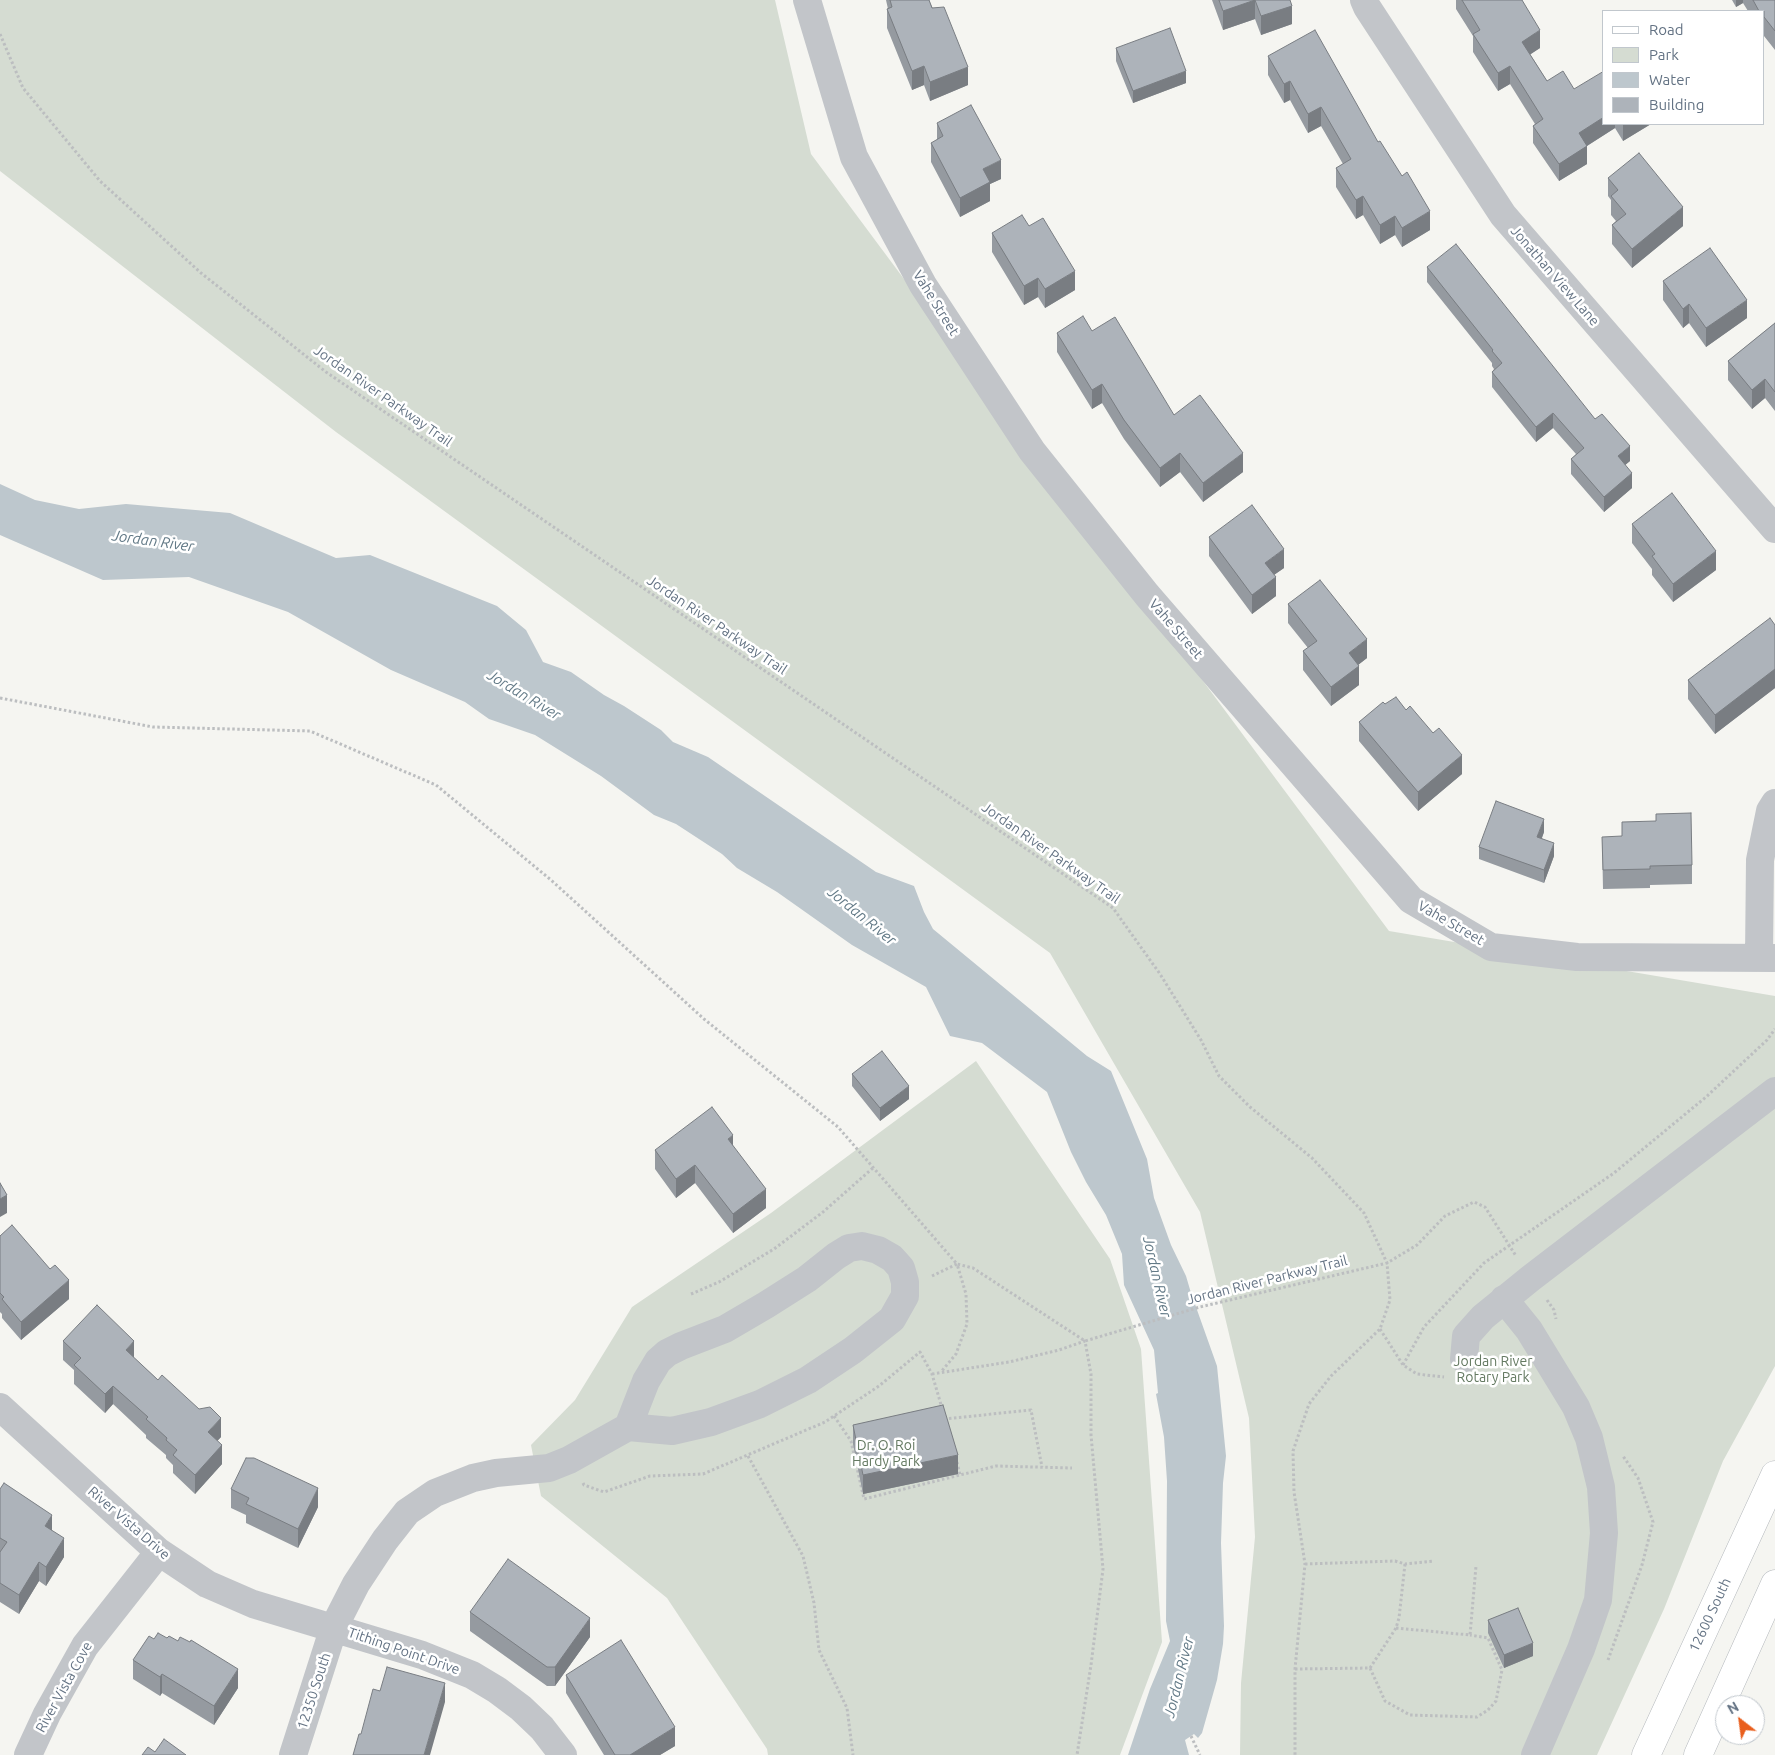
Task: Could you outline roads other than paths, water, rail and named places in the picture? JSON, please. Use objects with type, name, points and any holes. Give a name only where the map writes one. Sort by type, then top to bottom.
[{"type":"main road","name":"12600 South","points":[[1646,1755],[1775,1475]]},
{"type":"main road","points":[[1698,1755],[1775,1584]]},
{"type":"street","name":"Vahe Street","points":[[807,0],[854,157],[923,285],[1032,451],[1147,595],[1411,900],[1491,947],[1577,957],[1767,957]]},
{"type":"street","name":"Jonathan View Lane","points":[[1364,0],[1372,16],[1503,215],[1775,530]]},
{"type":"street","points":[[1767,957],[1760,860],[1770,810],[1775,802]]},
{"type":"street","points":[[1458,1368],[1466,1336],[1483,1317],[1775,1091]]},
{"type":"street","points":[[862,1246],[878,1250],[892,1258],[901,1268],[905,1282],[905,1296],[892,1319],[854,1350],[808,1380],[760,1404],[711,1422],[672,1431],[628,1426],[646,1382],[658,1361],[667,1353],[725,1329],[766,1306],[849,1248],[862,1246]]},
{"type":"street","points":[[1504,1299],[1529,1330],[1579,1415],[1589,1438],[1601,1487],[1604,1533],[1598,1600],[1582,1649],[1535,1755]]},
{"type":"street","name":"River Vista Drive","points":[[0,1407],[159,1552],[207,1584],[253,1604],[334,1627]]},
{"type":"street","name":"12350 South","points":[[294,1755],[334,1627],[356,1584],[385,1540],[407,1512],[435,1493],[473,1478],[496,1473],[549,1468],[569,1460],[628,1426]]},
{"type":"street","name":"River Vista Cove","points":[[28,1755],[47,1714],[85,1646],[159,1552]]},
{"type":"street","name":"Tithing Point Drive","points":[[334,1627],[422,1655],[472,1675],[497,1690],[521,1708],[542,1728],[563,1755]]},
{"type":"water","name":"Jordan River","points":[[0,484],[35,500],[79,509],[126,504],[230,513],[336,558],[370,555],[497,606],[526,630],[543,662],[571,672],[661,730],[673,742],[708,757],[876,872],[914,886],[933,929],[1087,1056],[1111,1071],[1147,1159],[1154,1198],[1171,1245],[1186,1276],[1217,1366],[1226,1456],[1221,1543],[1223,1644],[1217,1680],[1202,1733],[1198,1738],[1194,1734],[1185,1740],[1189,1755],[1128,1755],[1150,1689],[1170,1641],[1166,1621],[1167,1481],[1164,1437],[1156,1394],[1158,1393],[1154,1350],[1124,1285],[1122,1254],[1106,1215],[1071,1152],[1047,1092],[982,1043],[950,1036],[926,987],[852,945],[777,892],[737,868],[722,854],[676,824],[654,815],[601,776],[535,735],[489,719],[465,702],[391,670],[288,612],[189,577],[103,580],[0,535]]},
{"type":"park label","name":"Jordan River Rotary Park","points":[[1493,1369]]},
{"type":"park label","name":"Dr. O. Roi Hardy Park","points":[[886,1454]]}]
